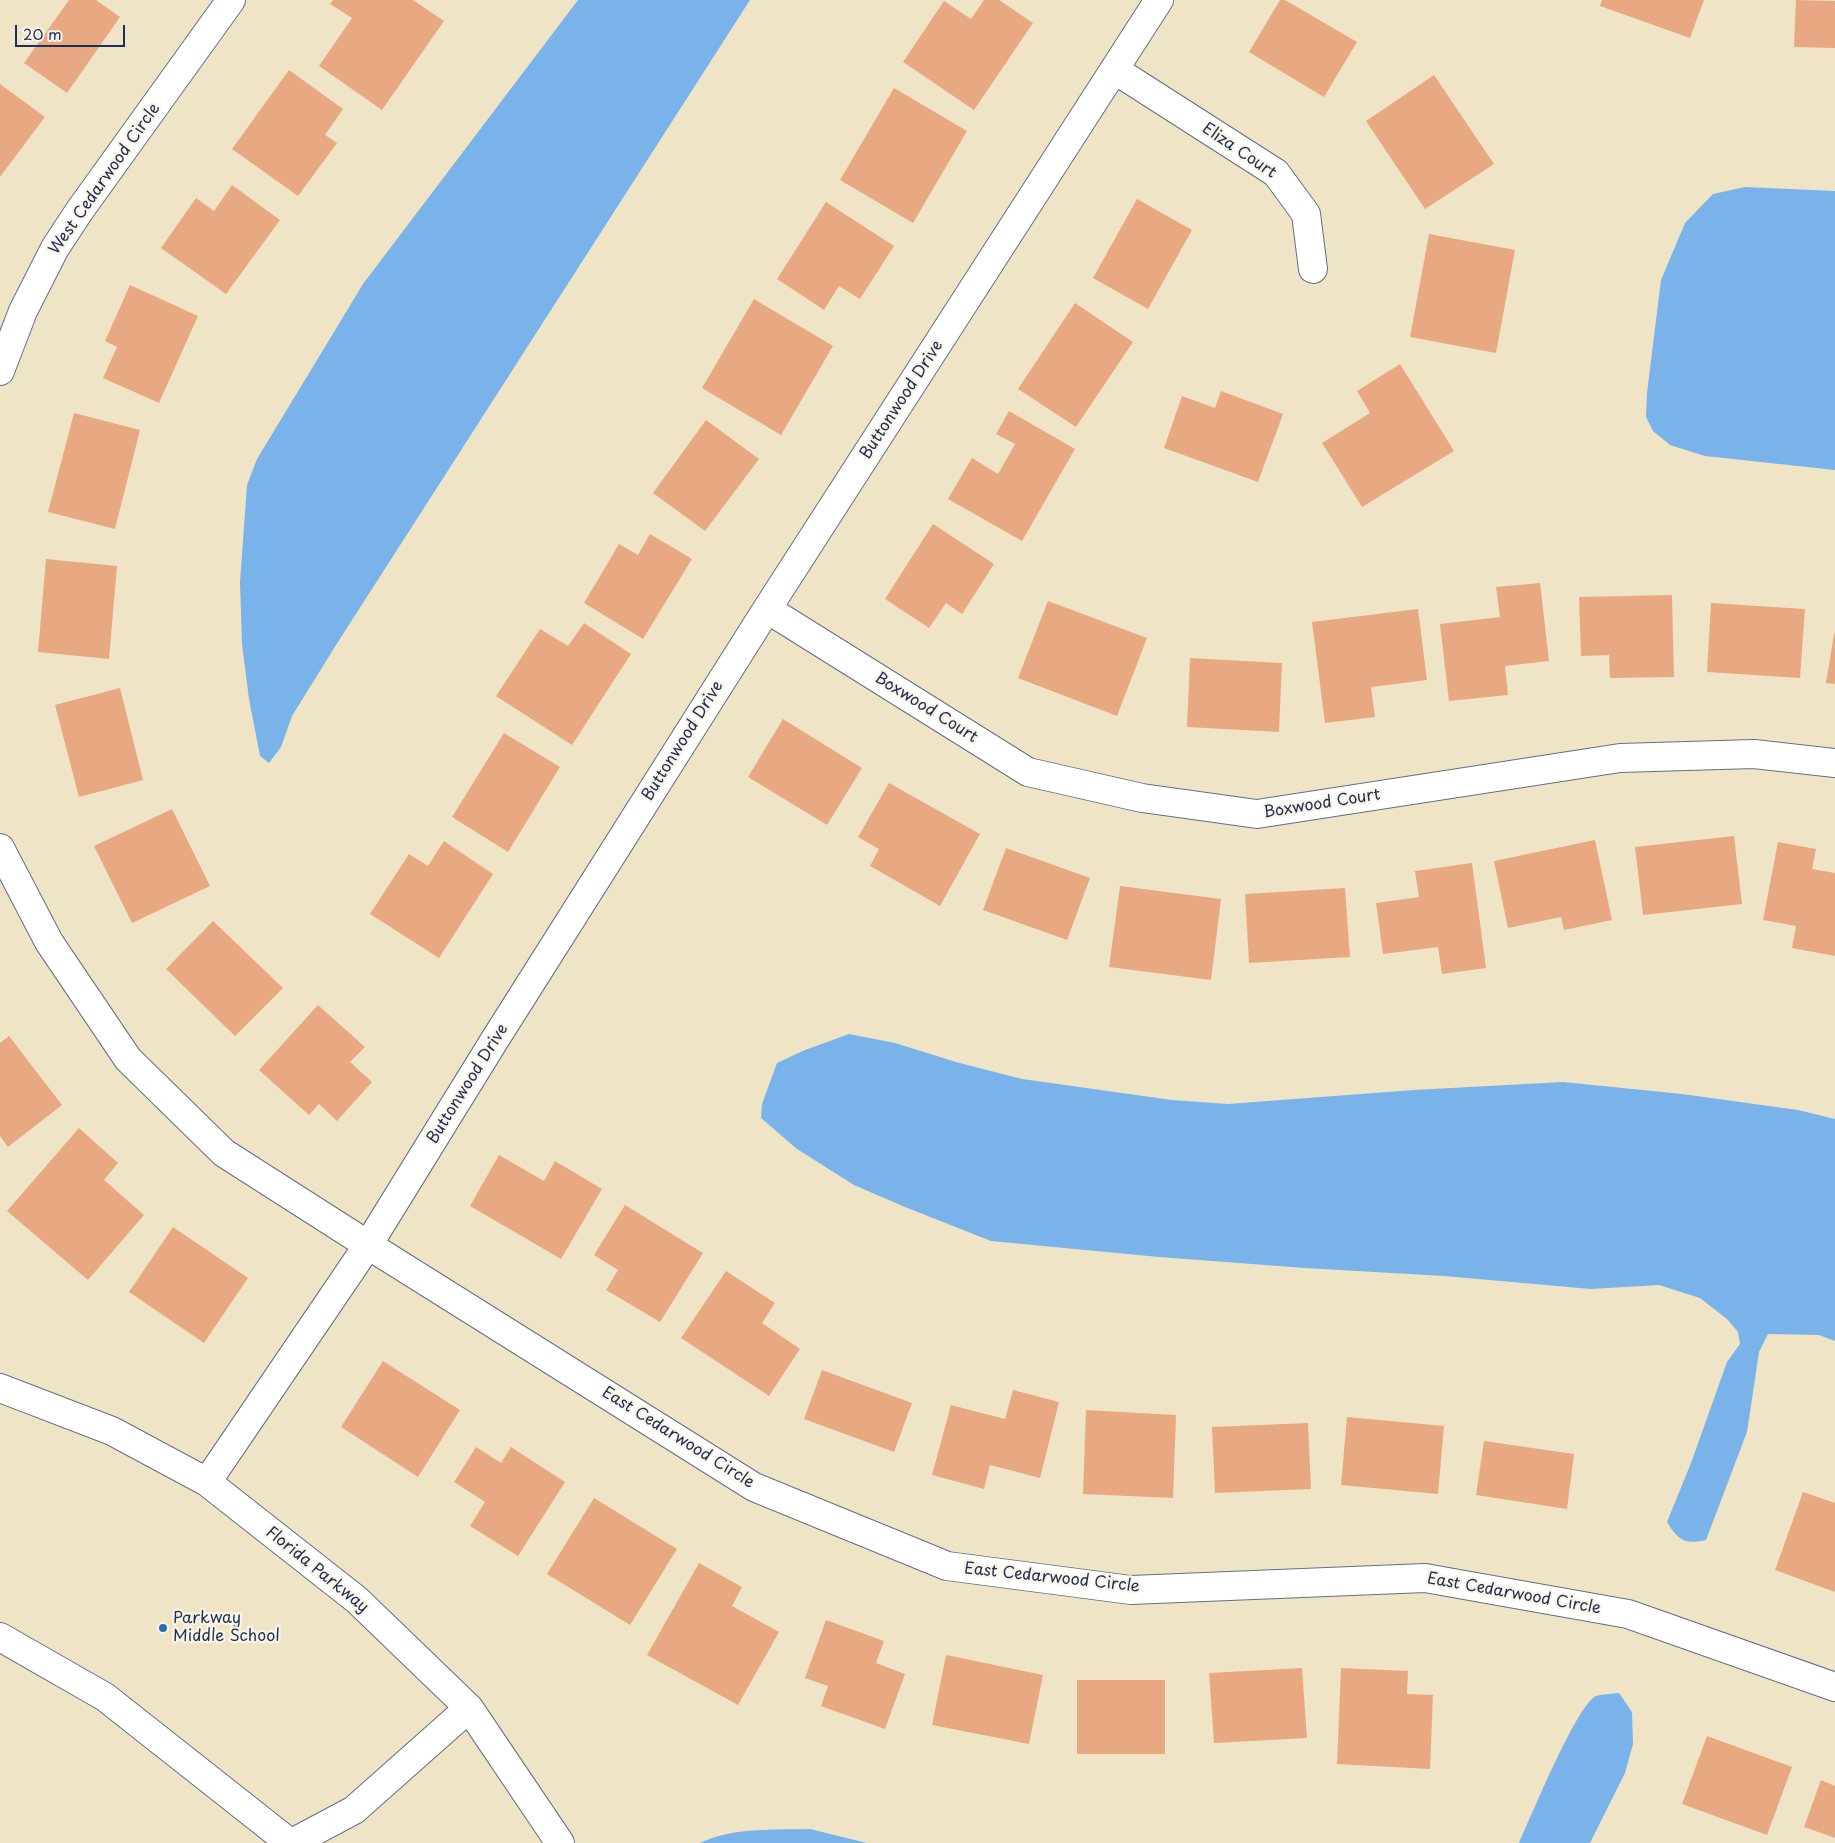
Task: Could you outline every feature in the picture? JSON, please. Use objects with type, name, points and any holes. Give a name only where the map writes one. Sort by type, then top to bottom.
[{"type":"street","name":"West Cedarwood Circle","points":[[0,371],[23,312],[55,248],[231,0]]},
{"type":"street","name":"Buttonwood Drive","points":[[207,1482],[368,1245],[767,609],[1159,0]]},
{"type":"street","name":"Eliza Court","points":[[1115,70],[1276,173],[1306,214],[1313,269]]},
{"type":"street","name":"Boxwood Court","points":[[767,609],[1028,772],[1142,798],[1258,814],[1620,758],[1754,754],[1835,763]]},
{"type":"street","points":[[0,848],[49,942],[128,1059],[224,1153],[368,1245]]},
{"type":"street","name":"East Cedarwood Circle","points":[[368,1245],[754,1486],[947,1566],[1131,1590],[1426,1578],[1628,1614],[1835,1687]]},
{"type":"street","name":"Florida Parkway","points":[[0,1388],[112,1431],[207,1482],[357,1600],[469,1708],[560,1843]]},
{"type":"street","points":[[0,1637],[105,1697],[291,1843],[354,1810],[469,1708]]},
{"type":"water","points":[[578,0],[750,0],[336,645],[292,716],[281,747],[269,763],[260,756],[249,699],[242,644],[240,582],[247,485],[257,459],[363,284]]},
{"type":"water","points":[[1745,187],[1835,191],[1835,470],[1705,456],[1670,445],[1653,431],[1646,417],[1647,393],[1661,280],[1685,223],[1713,194]]},
{"type":"water","points":[[849,1034],[895,1043],[956,1062],[1022,1079],[1172,1100],[1228,1104],[1414,1090],[1563,1082],[1682,1094],[1798,1110],[1835,1119],[1835,1341],[1819,1335],[1768,1334],[1759,1352],[1747,1432],[1706,1540],[1693,1542],[1683,1540],[1667,1522],[1691,1463],[1727,1362],[1740,1344],[1738,1332],[1727,1319],[1700,1298],[1659,1285],[1591,1289],[1444,1276],[1159,1257],[991,1241],[854,1185],[797,1149],[761,1118],[762,1104],[777,1063],[805,1050]]},
{"type":"water","points":[[1619,1693],[1632,1712],[1633,1744],[1625,1773],[1590,1843],[1519,1843],[1566,1740],[1588,1704],[1596,1696]]},
{"type":"water","points":[[810,1829],[867,1843],[700,1843],[726,1834],[740,1832]]},
{"type":"building","points":[[69,0],[96,0],[120,17],[67,93],[24,63]]},
{"type":"building","points":[[333,0],[413,0],[444,21],[382,110],[319,66],[352,18],[330,4]]},
{"type":"building","points":[[984,0],[999,0],[1033,23],[974,110],[903,62],[944,1],[971,19]]},
{"type":"building","points":[[1280,0],[1285,0],[1357,42],[1324,97],[1249,52]]},
{"type":"building","points":[[1602,0],[1704,0],[1690,38],[1600,6]]},
{"type":"building","points":[[1796,0],[1835,1],[1835,48],[1794,47]]},
{"type":"building","points":[[289,70],[343,109],[325,135],[337,143],[298,196],[232,149]]},
{"type":"building","points":[[1434,75],[1494,164],[1425,209],[1366,121]]},
{"type":"building","points":[[0,84],[45,117],[0,177]]},
{"type":"building","points":[[894,88],[967,131],[913,223],[840,180]]},
{"type":"building","points":[[232,185],[280,220],[226,294],[161,248],[196,198],[214,211]]},
{"type":"building","points":[[1137,199],[1192,230],[1148,309],[1093,278]]},
{"type":"building","points":[[826,202],[894,246],[860,299],[839,286],[824,310],[777,279]]},
{"type":"building","points":[[1429,234],[1515,250],[1496,353],[1410,337]]},
{"type":"building","points":[[130,285],[198,316],[159,403],[103,378],[117,347],[105,341]]},
{"type":"building","points":[[754,299],[833,346],[781,435],[702,388]]},
{"type":"building","points":[[1075,303],[1133,342],[1076,427],[1018,389]]},
{"type":"building","points":[[1400,364],[1454,451],[1362,507],[1322,443],[1370,413],[1357,391]]},
{"type":"building","points":[[1221,391],[1283,414],[1258,482],[1164,448],[1182,396],[1215,408]]},
{"type":"building","points":[[1009,411],[1075,449],[1022,541],[948,499],[972,458],[998,474],[1015,444],[996,434]]},
{"type":"building","points":[[74,413],[140,430],[115,529],[48,512]]},
{"type":"building","points":[[706,420],[759,459],[705,531],[653,493]]},
{"type":"building","points":[[933,524],[994,564],[962,614],[946,603],[929,628],[885,599]]},
{"type":"building","points":[[650,534],[692,559],[643,639],[584,603],[619,544],[638,555]]},
{"type":"building","points":[[46,559],[117,566],[109,659],[38,652]]},
{"type":"building","points":[[1540,583],[1549,661],[1505,666],[1508,695],[1449,701],[1440,624],[1500,617],[1496,587]]},
{"type":"building","points":[[1672,595],[1674,677],[1610,678],[1609,655],[1581,656],[1579,597]]},
{"type":"building","points":[[1048,601],[1147,638],[1117,716],[1018,678]]},
{"type":"building","points":[[1711,603],[1805,609],[1800,678],[1707,672]]},
{"type":"building","points":[[1418,609],[1427,680],[1371,687],[1375,717],[1325,723],[1312,622]]},
{"type":"building","points":[[584,623],[631,654],[572,745],[496,696],[540,629],[568,646]]},
{"type":"building","points":[[1835,634],[1835,684],[1826,683]]},
{"type":"building","points":[[1190,658],[1282,663],[1279,732],[1187,727]]},
{"type":"building","points":[[120,688],[143,780],[79,797],[55,705]]},
{"type":"building","points":[[783,719],[862,768],[827,825],[748,777]]},
{"type":"building","points":[[504,733],[560,767],[508,852],[452,817]]},
{"type":"building","points":[[889,783],[980,834],[940,906],[870,866],[879,849],[858,837]]},
{"type":"building","points":[[172,809],[210,886],[132,923],[94,846]]},
{"type":"building","points":[[1734,836],[1742,904],[1643,915],[1635,847]]},
{"type":"building","points":[[1595,840],[1612,920],[1564,930],[1561,917],[1508,928],[1494,861]]},
{"type":"building","points":[[444,841],[493,874],[439,958],[370,914],[409,854],[428,866]]},
{"type":"building","points":[[1778,842],[1816,849],[1812,869],[1835,873],[1835,956],[1792,948],[1796,926],[1763,920]]},
{"type":"building","points":[[1006,848],[1090,878],[1067,940],[983,910]]},
{"type":"building","points":[[1472,863],[1486,968],[1442,974],[1438,947],[1383,954],[1376,903],[1419,897],[1415,871]]},
{"type":"building","points":[[1120,886],[1221,899],[1211,980],[1109,967]]},
{"type":"building","points":[[1345,888],[1350,957],[1249,963],[1245,894]]},
{"type":"building","points":[[213,921],[283,988],[235,1036],[166,969]]},
{"type":"building","points":[[318,1005],[365,1047],[350,1062],[372,1082],[337,1121],[319,1104],[309,1115],[259,1070]]},
{"type":"building","points":[[9,1036],[62,1105],[8,1147],[0,1136],[0,1043]]},
{"type":"building","points":[[79,1128],[118,1163],[104,1180],[144,1215],[88,1280],[7,1211]]},
{"type":"building","points":[[499,1155],[544,1181],[555,1161],[602,1189],[561,1259],[470,1206]]},
{"type":"building","points":[[625,1205],[703,1253],[660,1322],[606,1290],[618,1270],[594,1255]]},
{"type":"building","points":[[173,1227],[248,1278],[204,1343],[129,1292]]},
{"type":"building","points":[[726,1271],[775,1303],[762,1323],[800,1349],[769,1396],[681,1338]]},
{"type":"building","points":[[383,1361],[460,1410],[418,1477],[341,1427]]},
{"type":"building","points":[[822,1370],[912,1403],[894,1452],[804,1419]]},
{"type":"building","points":[[1013,1390],[1059,1402],[1040,1478],[990,1465],[984,1489],[932,1475],[951,1405],[1005,1419]]},
{"type":"building","points":[[1086,1410],[1176,1415],[1173,1498],[1083,1494]]},
{"type":"building","points":[[1347,1417],[1444,1426],[1438,1494],[1341,1485]]},
{"type":"building","points":[[1308,1423],[1311,1489],[1215,1493],[1212,1427]]},
{"type":"building","points":[[1484,1441],[1574,1454],[1567,1509],[1476,1495]]},
{"type":"building","points":[[476,1447],[501,1463],[511,1447],[565,1482],[518,1556],[470,1526],[485,1502],[454,1482]]},
{"type":"building","points":[[1803,1492],[1835,1503],[1835,1592],[1775,1570]]},
{"type":"building","points":[[594,1498],[677,1549],[630,1625],[547,1574]]},
{"type":"building","points":[[699,1563],[742,1587],[732,1606],[779,1632],[738,1705],[647,1655]]},
{"type":"building","points":[[826,1620],[884,1641],[876,1663],[905,1674],[885,1729],[821,1706],[828,1686],[805,1678]]},
{"type":"building","points":[[946,1655],[1043,1675],[1029,1744],[932,1725]]},
{"type":"building","points":[[1302,1668],[1307,1738],[1214,1743],[1209,1673]]},
{"type":"building","points":[[1341,1668],[1408,1671],[1407,1694],[1433,1695],[1430,1769],[1337,1764]]},
{"type":"building","points":[[1077,1680],[1165,1680],[1165,1754],[1077,1754]]},
{"type":"building","points":[[1707,1736],[1792,1767],[1767,1835],[1682,1804]]},
{"type":"building","points":[[1821,1780],[1835,1786],[1835,1838],[1804,1827]]},
{"type":"place","name":"Parkway Middle School","points":[[163,1628]]}]
